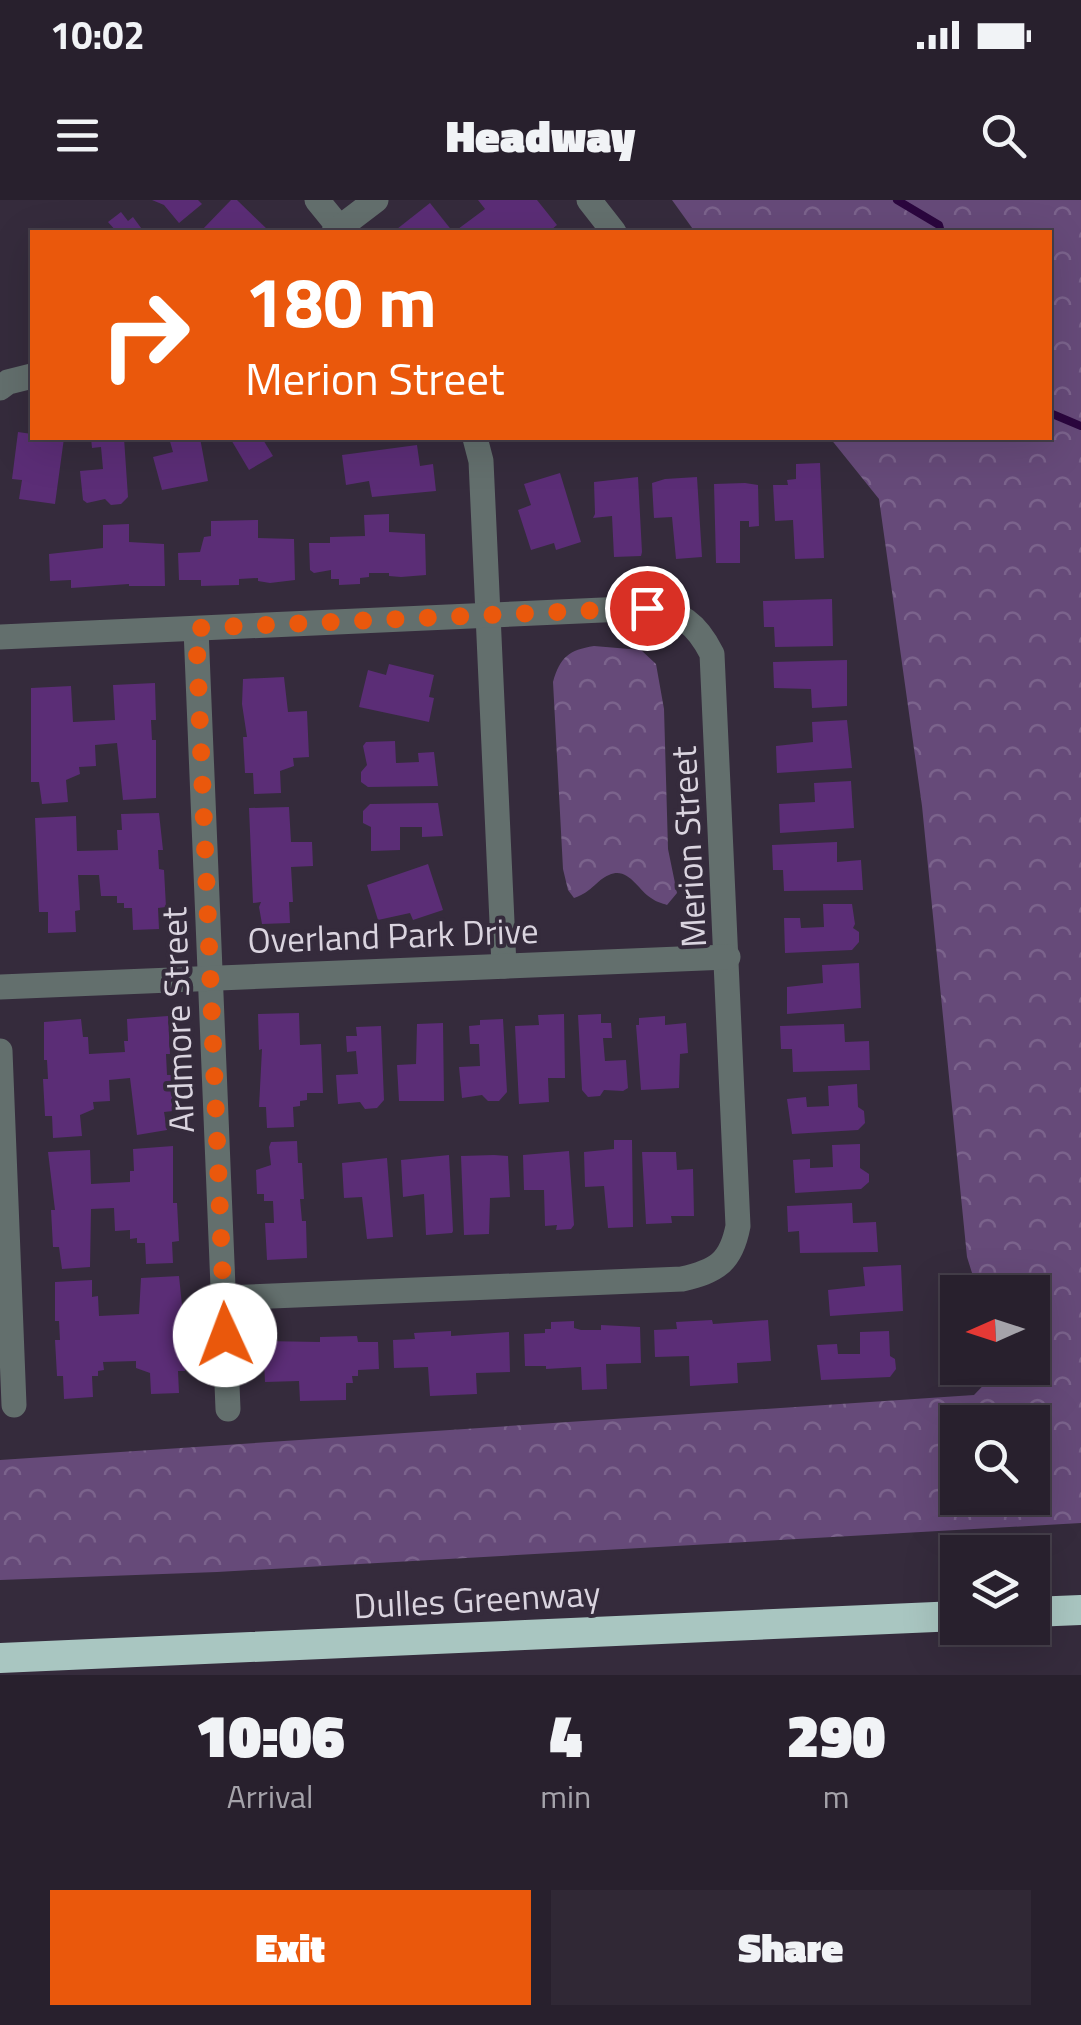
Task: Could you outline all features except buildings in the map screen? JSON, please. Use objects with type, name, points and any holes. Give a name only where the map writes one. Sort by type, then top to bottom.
[{"type":"highway","points":[[1050,1611],[1081,1610]]},
{"type":"highway","name":"Dulles Greenway","points":[[0,1658],[940,1617]]},
{"type":"street","points":[[317,200],[338,230]]},
{"type":"street","points":[[340,230],[376,200]]},
{"type":"street","points":[[588,200],[612,230]]},
{"type":"street","points":[[0,388],[30,376]]},
{"type":"street","points":[[476,440],[481,461],[504,966]]},
{"type":"street","name":"Merion Street","points":[[0,637],[647,608],[666,610],[686,619],[702,633],[712,654],[738,1226],[734,1246],[724,1261],[708,1273],[682,1279],[224,1298]]},
{"type":"street","name":"Ardmore Street","points":[[196,628],[228,1409]]},
{"type":"street","name":"Overland Park Drive","points":[[0,987],[728,957]]},
{"type":"street","points":[[0,1051],[14,1405]]},
{"type":"green space","points":[[672,200],[1081,200],[1081,1523],[217,1572],[0,1580],[0,1460],[974,1395],[984,1385],[1050,1385],[1050,1275],[973,1275],[967,1257],[922,806],[879,499],[832,440],[1052,440],[1052,230],[694,230]]},
{"type":"green space","points":[[594,646],[641,650],[656,664],[664,709],[668,849],[677,893],[667,905],[616,873],[574,898],[568,890],[563,869],[553,682],[567,656]]},
{"type":"waterway","points":[[897,200],[939,225],[940,230]]},
{"type":"waterway","points":[[1052,414],[1081,426]]},
{"type":"route","points":[[225,1335],[196,628],[647,608]]}]
